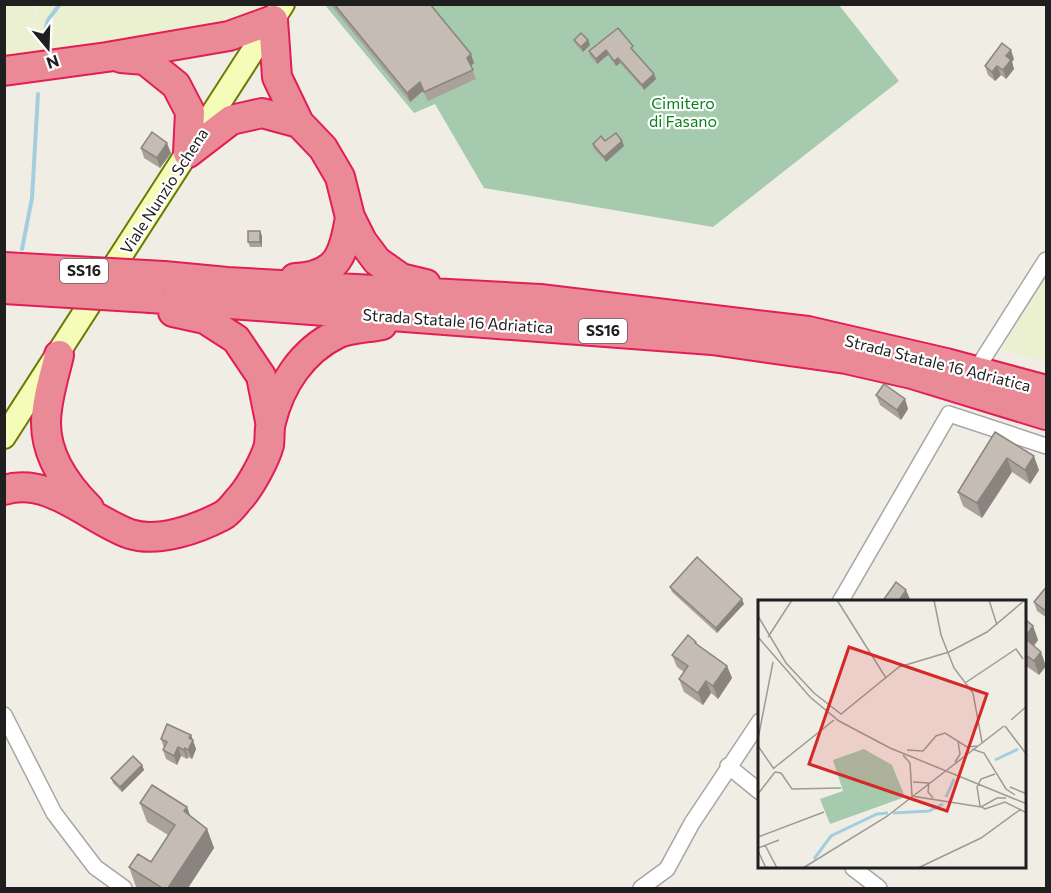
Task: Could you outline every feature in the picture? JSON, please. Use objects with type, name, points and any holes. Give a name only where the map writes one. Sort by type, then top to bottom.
[{"type":"highway","points":[[4,71],[107,57],[229,36],[278,12],[276,77],[299,123],[323,148],[340,177],[350,217],[362,241],[377,261],[400,278],[437,286],[540,299]]},
{"type":"highway","points":[[107,57],[145,60],[176,85],[190,112],[188,153]]},
{"type":"highway","points":[[188,153],[231,120],[262,113],[299,123]]},
{"type":"highway","points":[[227,282],[307,277],[333,266],[345,248],[350,217]]},
{"type":"highway","name":"Strada Statale 16 Adriatica","points":[[4,267],[153,293],[227,282],[540,299],[808,331],[946,363],[1047,390]]},
{"type":"highway","name":"Strada Statale 16 Adriatica","points":[[4,289],[153,293],[507,325],[712,340],[846,359],[912,374],[1047,415]]},
{"type":"highway","points":[[153,293],[205,319],[236,339],[261,376],[271,423]]},
{"type":"highway","points":[[4,490],[14,487],[45,490],[132,535],[162,536],[198,529],[226,515],[249,487],[268,446],[271,423],[282,389],[303,358],[338,333],[384,325],[507,325]]},
{"type":"highway","points":[[59,355],[46,424],[52,456],[72,490],[104,522]]},
{"type":"street","name":"Viale Nunzio Schena","points":[[4,437],[278,12]]},
{"type":"street","points":[[983,359],[1047,260]]},
{"type":"street","points":[[841,600],[949,414],[1047,446]]},
{"type":"street","points":[[4,715],[54,813],[95,867],[124,888]]},
{"type":"street","points":[[641,888],[667,869],[692,823],[758,724]]},
{"type":"street","points":[[728,766],[758,790]]},
{"type":"street","points":[[855,869],[879,888]]},
{"type":"green space","points":[[4,5],[34,5],[34,47],[37,5],[263,5],[255,16],[5,65]]},
{"type":"green space","name":"Cimitero di Fasano","points":[[325,5],[839,5],[899,81],[713,227],[484,188],[435,104],[414,113]]},
{"type":"green space","points":[[1046,277],[1046,362],[1002,349]]},
{"type":"building","points":[[334,4],[430,4],[471,54],[467,58],[473,70],[424,92],[420,82],[407,93]]},
{"type":"building","points":[[618,28],[633,46],[631,48],[654,74],[642,85],[618,58],[614,61],[606,50],[596,59],[589,51]]},
{"type":"building","points":[[581,33],[588,40],[581,47],[574,40]]},
{"type":"building","points":[[1002,43],[1011,50],[1006,56],[1011,60],[1003,70],[997,66],[992,72],[985,66]]},
{"type":"building","points":[[152,132],[167,143],[157,158],[141,148]]},
{"type":"building","points":[[616,133],[622,141],[604,157],[593,144],[601,136],[605,141]]},
{"type":"building","points":[[248,231],[260,231],[260,242],[248,242]]},
{"type":"building","points":[[884,384],[905,399],[897,410],[876,395]]},
{"type":"building","points":[[995,432],[1034,456],[1025,470],[1007,458],[977,503],[958,492]]},
{"type":"building","points":[[697,557],[742,599],[716,628],[670,587]]},
{"type":"building","points":[[896,582],[906,590],[899,600],[883,600]]},
{"type":"building","points":[[1047,586],[1047,612],[1034,602]]},
{"type":"building","points":[[1027,621],[1033,626],[1027,635]]},
{"type":"building","points":[[688,635],[695,643],[727,666],[713,686],[706,681],[698,693],[679,679],[688,666],[672,655]]},
{"type":"building","points":[[1027,640],[1041,652],[1034,661],[1027,656]]},
{"type":"building","points":[[167,724],[191,735],[189,738],[193,740],[188,750],[178,747],[174,756],[163,750],[167,742],[161,739]]},
{"type":"building","points":[[133,756],[142,765],[120,787],[111,778]]},
{"type":"building","points":[[152,785],[187,807],[184,811],[207,829],[168,888],[162,888],[129,867],[138,854],[151,862],[175,825],[140,803]]},
{"type":"waterway","points":[[42,41],[48,20],[60,4]]},
{"type":"waterway","points":[[22,249],[32,198],[38,94]]}]
